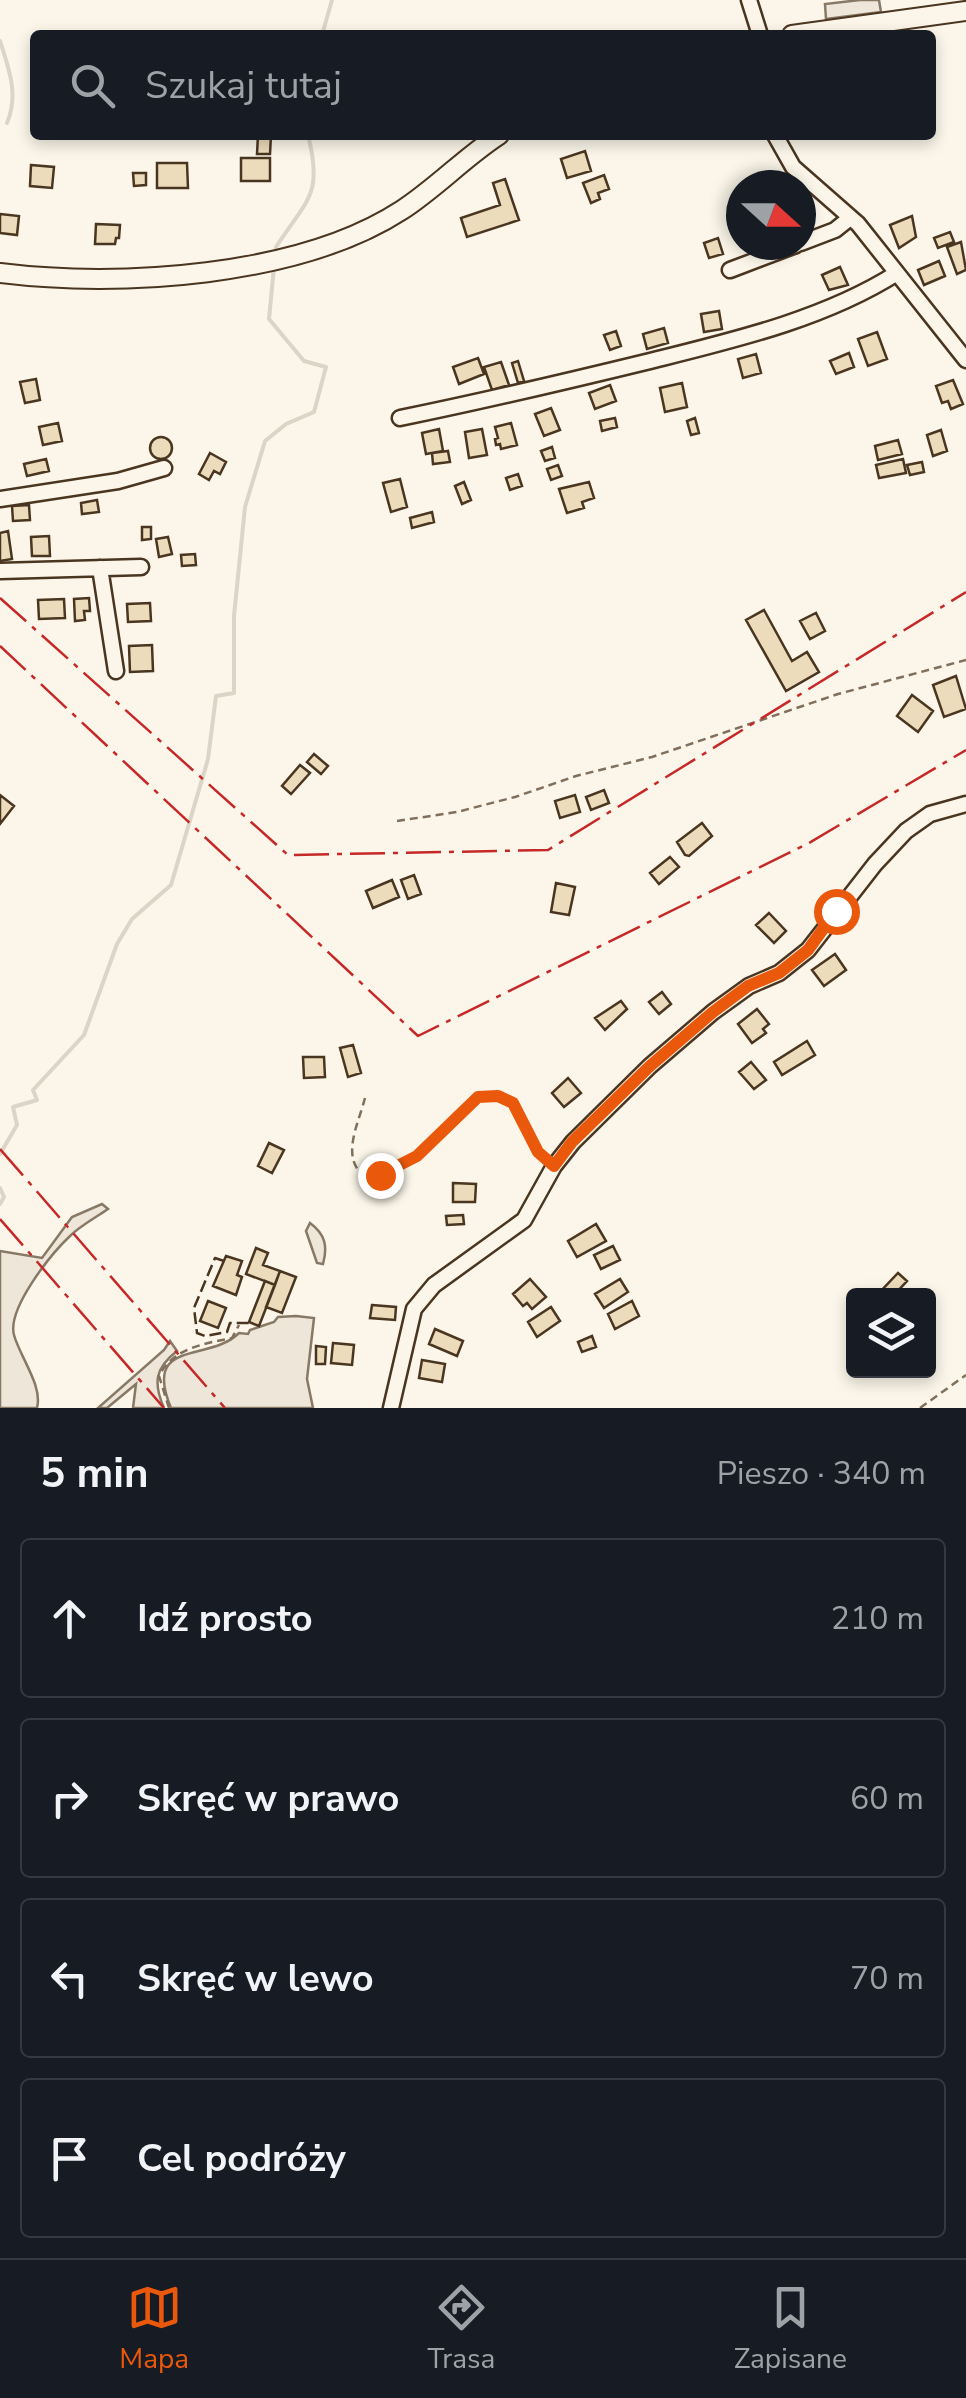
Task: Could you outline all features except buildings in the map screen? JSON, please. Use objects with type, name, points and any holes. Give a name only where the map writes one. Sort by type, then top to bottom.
[{"type":"main road","points":[[830,30],[966,12]]},
{"type":"main road","points":[[0,273],[79,279],[148,277],[275,259],[362,231],[402,211],[493,140]]},
{"type":"street","points":[[749,0],[758,30]]},
{"type":"street","points":[[778,140],[793,167],[850,218],[966,360]]},
{"type":"street","points":[[816,238],[836,230],[850,218]]},
{"type":"street","points":[[730,270],[757,260]]},
{"type":"street","points":[[400,418],[738,339],[839,304],[897,273]]},
{"type":"street","points":[[0,499],[118,481],[164,468]]},
{"type":"street","points":[[0,570],[141,567]]},
{"type":"street","points":[[100,568],[116,671]]},
{"type":"street","points":[[391,1408],[414,1309],[434,1285],[524,1220],[572,1142],[713,1012],[748,986],[779,973],[808,950],[874,864],[906,832],[930,814],[966,804]]},
{"type":"path","points":[[398,820],[457,812],[514,798],[576,776],[652,757],[838,694],[966,660]]},
{"type":"path","points":[[365,1098],[350,1156],[355,1169],[365,1177],[380,1175],[417,1156],[478,1097],[498,1096],[513,1103],[538,1152],[554,1166]]},
{"type":"path","points":[[169,1408],[158,1376],[165,1363],[184,1350],[232,1338],[239,1326]]},
{"type":"path","points":[[920,1408],[966,1375]]},
{"type":"shaded area","points":[[879,0],[881,12],[826,19],[825,4]]},
{"type":"shaded area","points":[[102,1204],[108,1209],[62,1245],[32,1283],[17,1311],[14,1335],[37,1390],[37,1408],[0,1408],[0,1251],[42,1258],[72,1217]]},
{"type":"shaded area","points":[[310,1223],[324,1241],[323,1264],[317,1263],[306,1231]]},
{"type":"shaded area","points":[[278,1317],[314,1318],[307,1379],[313,1408],[171,1408],[164,1386],[165,1371],[172,1361],[212,1348],[239,1333],[248,1334]]},
{"type":"shaded area","points":[[170,1341],[177,1351],[160,1370],[157,1383],[164,1408],[133,1408],[136,1384],[107,1408],[98,1408],[164,1350]]},
{"type":"waterway","points":[[323,30],[332,0]]},
{"type":"waterway","points":[[0,41],[12,92],[7,123]]},
{"type":"waterway","points":[[276,253],[276,247],[310,195],[314,171],[309,140]]},
{"type":"waterway","points":[[0,1154],[17,1125],[13,1107],[37,1100],[33,1090],[84,1035],[117,944],[132,919],[171,885],[208,759],[216,696],[234,693],[234,616],[245,507],[265,441],[286,424],[314,412],[326,367],[304,361],[269,319],[274,267]]},
{"type":"waterway","points":[[0,1188],[4,1197],[0,1204]]},
{"type":"fence","points":[[224,1261],[215,1258],[194,1308],[197,1333],[205,1336],[227,1332],[230,1323],[251,1323]]},
{"type":"power","points":[[0,598],[288,855],[548,850],[966,592]]},
{"type":"power","points":[[0,646],[418,1036],[809,843],[966,750]]},
{"type":"power","points":[[0,1149],[225,1408]]},
{"type":"power","points":[[0,1219],[164,1408]]},
{"type":"route","points":[[380,1175],[417,1156],[478,1097],[498,1096],[513,1103],[538,1152],[554,1166],[572,1142],[650,1066],[713,1012],[748,986],[779,973],[808,950],[836,911]]}]
